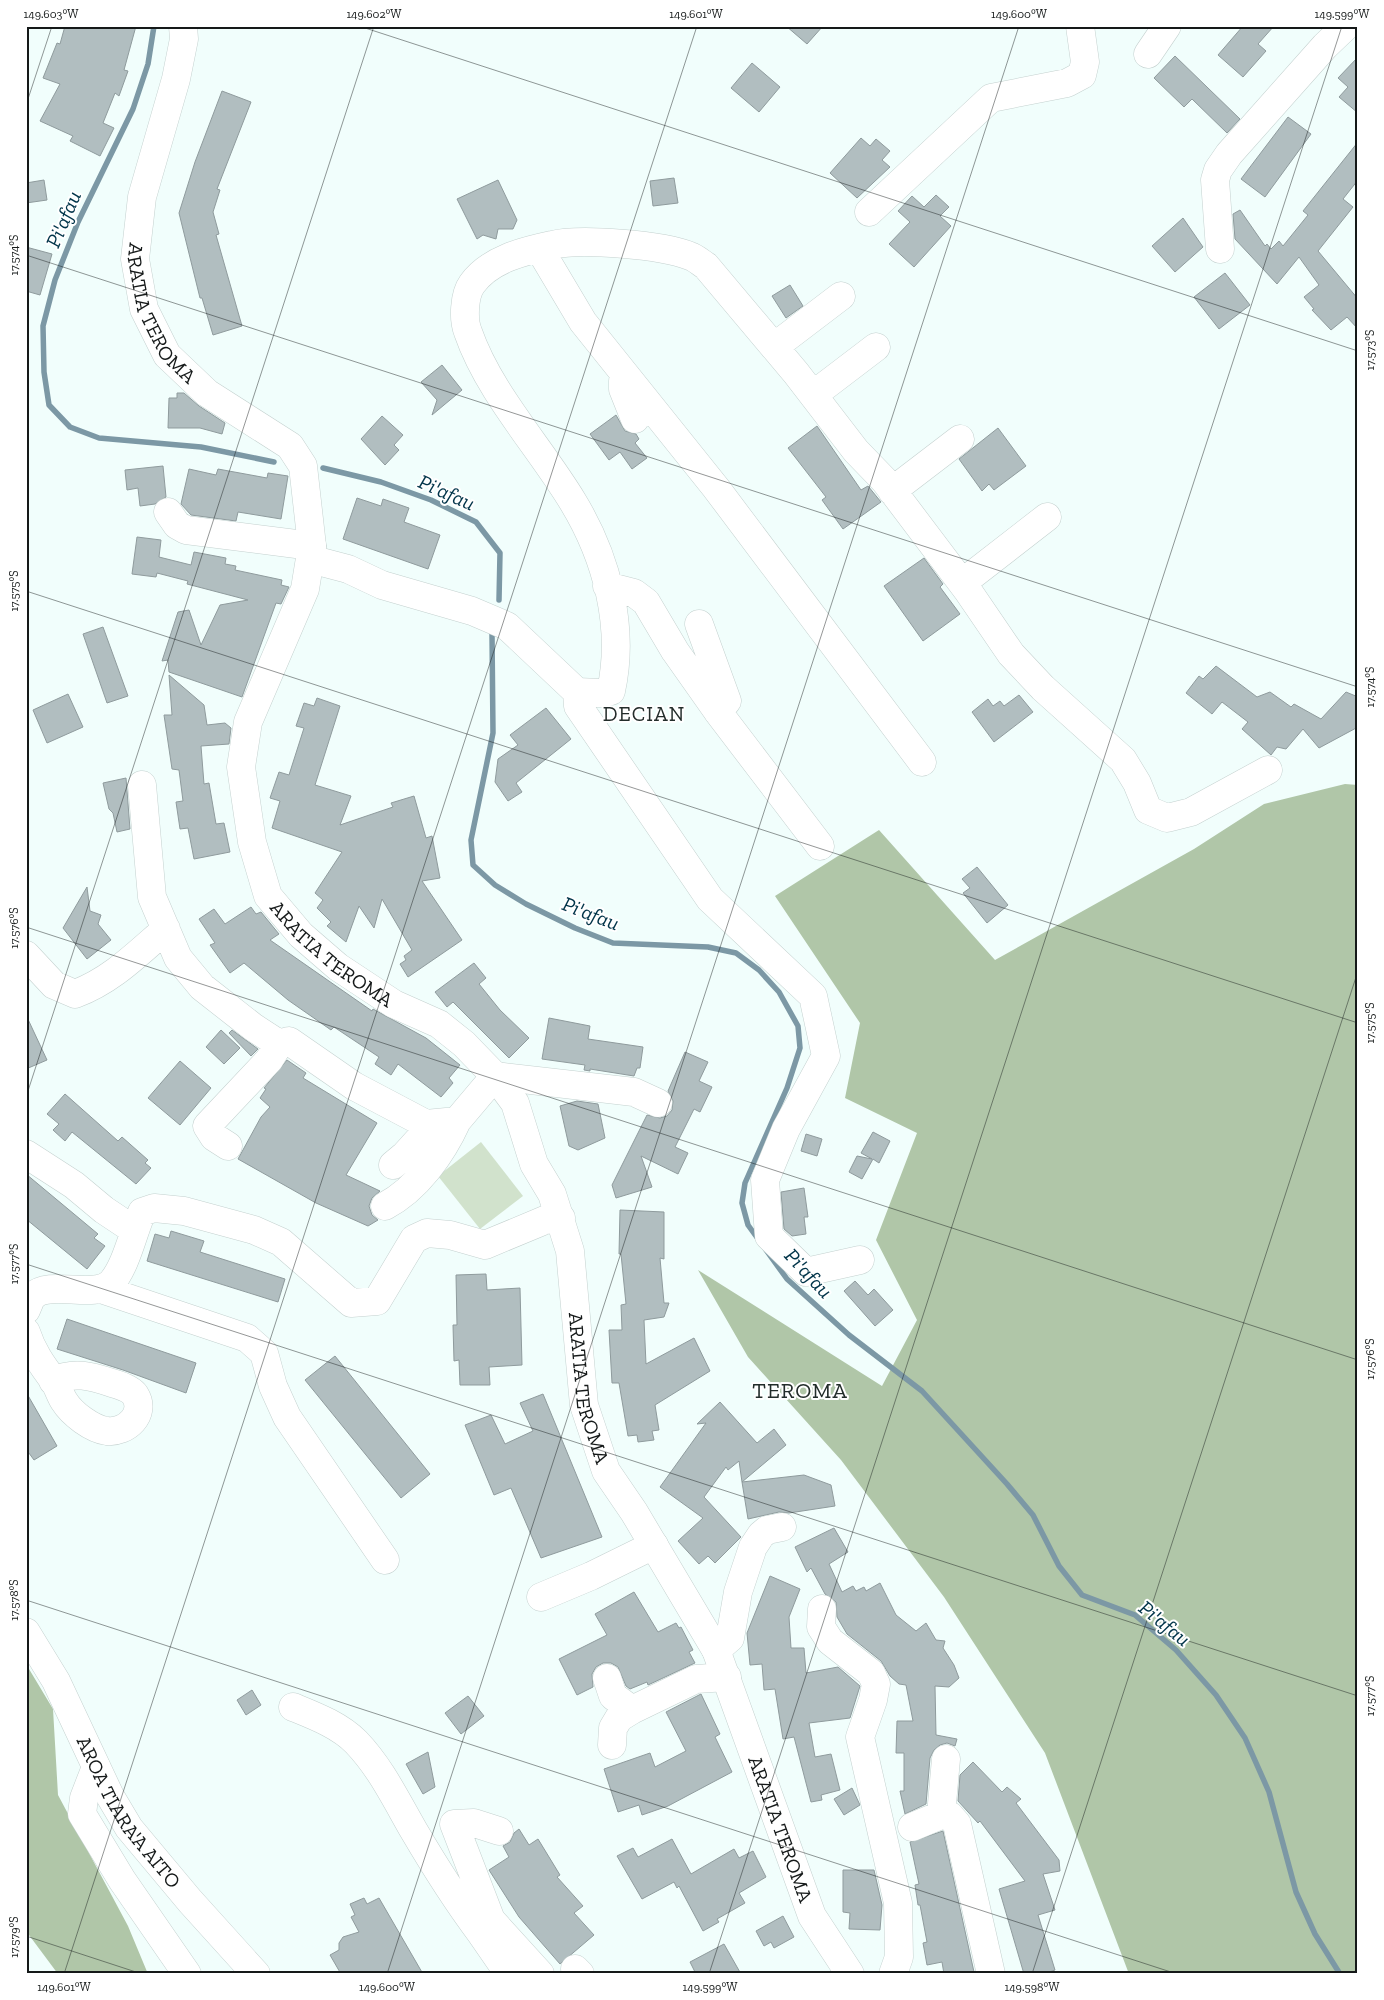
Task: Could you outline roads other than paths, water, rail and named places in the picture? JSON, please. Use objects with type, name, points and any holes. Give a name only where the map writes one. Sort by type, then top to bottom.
[{"type":"street","name":"ARATIA TEROMA","points":[[183,26],[184,38],[176,79],[142,197],[134,259],[144,309],[166,355],[207,393],[290,446],[303,466],[311,552],[305,589],[248,722],[241,767],[252,842],[268,896],[301,936],[338,966],[394,1004],[439,1024],[464,1044],[495,1076],[515,1103],[534,1164],[552,1194],[570,1251],[584,1405],[606,1471],[654,1545],[716,1650],[812,1916],[850,1974]]},
{"type":"street","points":[[869,212],[991,98],[1067,83],[1082,75],[1085,62],[1080,26]]},
{"type":"street","points":[[1148,54],[1167,26]]},
{"type":"street","points":[[1220,249],[1215,180],[1218,170],[1229,154],[1325,46],[1346,26]]},
{"type":"street","points":[[168,512],[177,524],[186,530],[311,552],[382,585],[472,611],[507,626],[577,692],[601,693],[611,691],[616,669],[614,607],[593,544],[573,503],[483,365],[467,330],[466,306],[472,285],[491,267],[518,253],[582,241],[670,251],[691,256],[706,266],[813,395],[856,451],[892,491],[962,583],[1011,654],[1043,688],[1123,760],[1137,783],[1148,810],[1167,818],[1191,812],[1268,770]]},
{"type":"street","points":[[539,248],[583,322],[739,518],[922,762]]},
{"type":"street","points":[[774,347],[841,296]]},
{"type":"street","points":[[813,395],[876,347]]},
{"type":"street","points":[[623,372],[623,389],[635,419]]},
{"type":"street","points":[[892,491],[960,439]]},
{"type":"street","points":[[523,455],[557,480]]},
{"type":"street","points":[[962,583],[1047,518]]},
{"type":"street","points":[[607,586],[634,593],[646,602],[675,651],[718,712],[820,846]]},
{"type":"street","points":[[699,624],[727,701],[718,712]]},
{"type":"street","points":[[577,692],[578,706],[710,899],[813,996],[826,1056],[786,1129],[765,1180],[769,1236],[806,1272],[860,1260]]},
{"type":"street","points":[[142,785],[143,818],[152,897],[178,958],[202,987],[253,1027],[279,1044],[289,1042],[383,1103],[426,1124],[445,1123]]},
{"type":"street","points":[[26,955],[54,985],[75,994],[96,986],[125,967],[166,929]]},
{"type":"street","points":[[228,1146],[214,1137],[207,1126],[269,1060],[279,1044]]},
{"type":"street","points":[[393,1165],[445,1123],[495,1076],[634,1092],[658,1103]]},
{"type":"street","points":[[385,1206],[397,1199],[432,1162],[448,1141],[445,1123]]},
{"type":"street","points":[[26,1154],[36,1158],[74,1185],[104,1210],[134,1230]]},
{"type":"street","points":[[101,1289],[110,1284],[119,1273],[142,1212],[154,1208],[184,1212],[254,1230],[281,1242],[351,1304],[365,1304],[377,1301],[414,1239],[421,1234],[450,1235],[485,1245],[545,1220],[561,1218]]},
{"type":"street","points":[[26,1310],[33,1296],[35,1286],[101,1289],[247,1338],[264,1353],[273,1386],[287,1417],[385,1560]]},
{"type":"street","points":[[26,1332],[32,1349],[54,1381]]},
{"type":"street","points":[[716,1650],[730,1638],[738,1592],[760,1535],[767,1530],[782,1527]]},
{"type":"street","points":[[541,1597],[591,1576],[654,1545]]},
{"type":"street","points":[[822,1609],[821,1627],[830,1642],[871,1673],[876,1684],[873,1700],[860,1737],[898,1903],[899,1957],[894,1974]]},
{"type":"street","name":"AROA TIARA'A AITO","points":[[26,1632],[56,1681],[110,1796],[130,1828],[190,1901],[256,1974]]},
{"type":"street","points":[[612,1745],[613,1728],[619,1718],[632,1710],[696,1679],[727,1677]]},
{"type":"street","points":[[607,1678],[613,1696],[621,1704],[632,1710]]},
{"type":"street","points":[[293,1707],[333,1725],[355,1741],[373,1763],[461,1906],[485,1926],[557,1971]]},
{"type":"street","points":[[941,1815],[946,1759]]},
{"type":"street","points":[[96,1766],[84,1798],[82,1814],[122,1880],[187,1974]]},
{"type":"street","points":[[912,1827],[941,1815],[950,1816],[956,1824],[962,1843],[991,1974]]},
{"type":"street","points":[[499,1830],[474,1823],[454,1824],[485,1926],[508,1974]]},
{"type":"waterway","name":"Pi'afau","points":[[154,26],[148,64],[133,109],[78,222],[55,280],[43,326],[44,372],[49,405],[70,427],[99,438],[201,447],[274,462]]},
{"type":"waterway","name":"Pi'afau","points":[[323,468],[381,482],[431,500],[476,522],[500,553],[499,600]]},
{"type":"waterway","name":"Pi'afau","points":[[492,634],[493,733],[471,840],[473,865],[495,885],[526,904],[575,928],[613,943],[708,947],[736,953],[759,970],[779,992],[798,1026],[800,1048],[787,1088],[745,1183],[742,1203],[748,1225],[787,1279],[849,1335],[922,1391],[1007,1484],[1033,1515],[1059,1566],[1082,1595],[1135,1615],[1176,1650],[1216,1695],[1245,1738],[1269,1792],[1296,1892],[1315,1934],[1340,1974]]},
{"type":"district","name":"DECIAN","points":[[644,713]]},
{"type":"district","name":"TEROMA","points":[[800,1390]]}]
